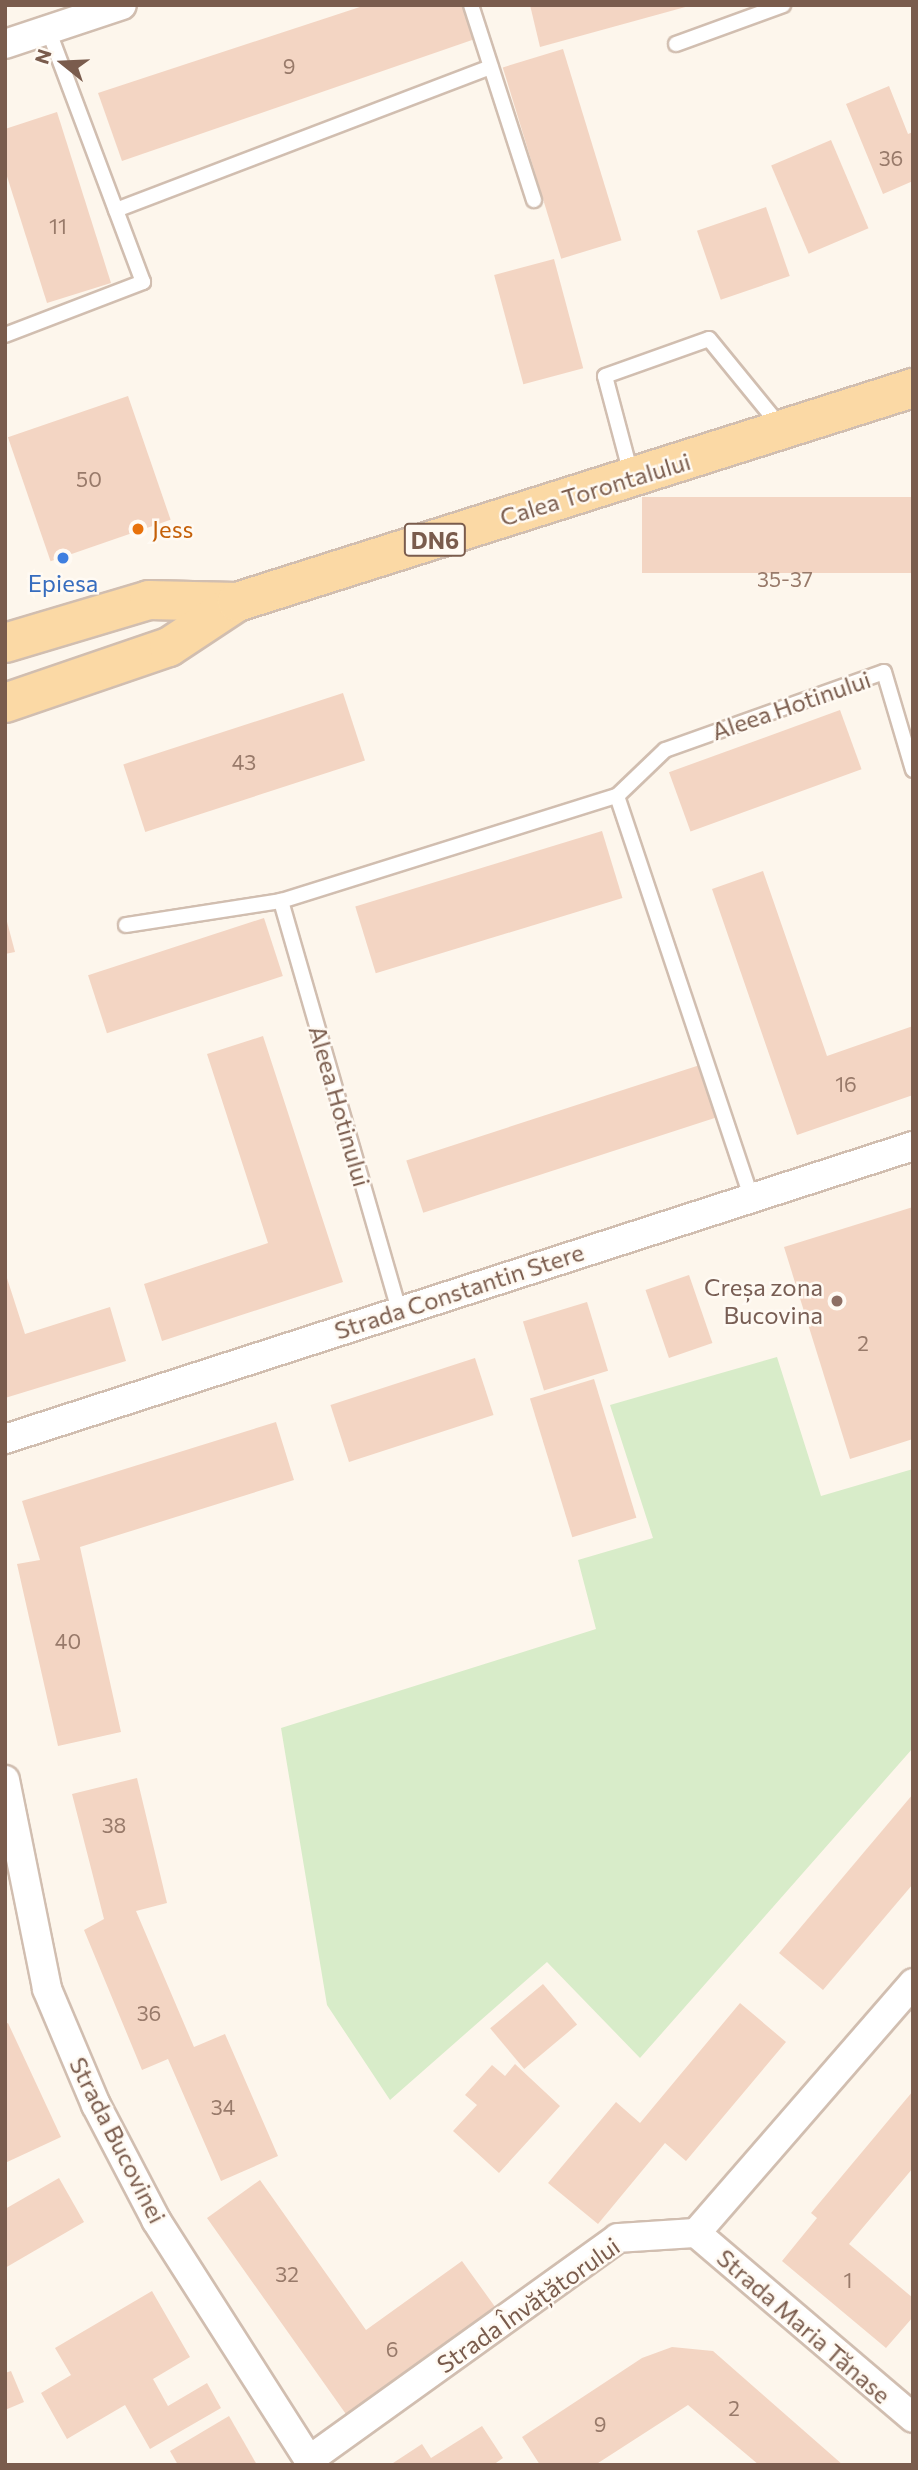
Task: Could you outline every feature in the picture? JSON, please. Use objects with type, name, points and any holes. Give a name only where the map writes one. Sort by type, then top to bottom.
[{"type":"main road","name":"Calea Torontalului","points":[[5,703],[169,647],[237,601],[913,388]]},
{"type":"main road","name":"Calea Torontalului","points":[[5,643],[149,600],[237,601]]},
{"type":"street","points":[[5,44],[122,5]]},
{"type":"street","name":"Strada Constantin Stere","points":[[5,1439],[913,1146]]},
{"type":"street","name":"Strada Bucovinei","points":[[5,1780],[47,1989],[96,2105],[156,2220],[311,2462]]},
{"type":"street","points":[[696,2233],[913,1983]]},
{"type":"street","name":"Strada Învățătorului","points":[[311,2462],[618,2238],[696,2233]]},
{"type":"street","name":"Strada Maria Tănase","points":[[696,2233],[913,2418]]},
{"type":"lane","points":[[471,5],[534,200]]},
{"type":"lane","points":[[676,44],[783,5]]},
{"type":"lane","points":[[5,335],[143,282],[48,29]]},
{"type":"lane","points":[[116,210],[491,67]]},
{"type":"lane","points":[[632,478],[606,376],[709,339],[783,430]]},
{"type":"lane","name":"Aleea Hotinului","points":[[126,926],[281,901],[617,796],[665,750],[884,672],[913,770]]},
{"type":"lane","points":[[617,796],[751,1197]]},
{"type":"lane","name":"Aleea Hotinului","points":[[281,901],[399,1310]]},
{"type":"green space","points":[[777,1357],[821,1496],[913,1469],[913,1748],[640,2058],[547,1962],[390,2100],[327,2005],[281,1728],[596,1629],[578,1560],[653,1538],[610,1405]]},
{"type":"building","points":[[366,5],[464,5],[475,39],[122,161],[98,93]]},
{"type":"building","points":[[530,5],[689,5],[689,6],[540,47]]},
{"type":"building","points":[[563,49],[621,240],[561,259],[503,67]]},
{"type":"building","points":[[889,86],[908,134],[913,132],[913,181],[883,194],[846,104]]},
{"type":"building","points":[[57,112],[111,283],[47,303],[5,170],[5,129]]},
{"type":"building","points":[[831,140],[869,228],[809,254],[771,165]]},
{"type":"building","points":[[766,207],[790,276],[721,300],[697,231]]},
{"type":"building","points":[[554,259],[583,368],[523,384],[494,275]]},
{"type":"building","points":[[128,396],[171,520],[51,561],[8,437]]},
{"type":"building","points":[[642,497],[913,497],[913,573],[642,573]]},
{"type":"building","points":[[343,693],[365,761],[145,832],[123,764]]},
{"type":"building","points":[[840,710],[862,769],[691,831],[669,772]]},
{"type":"building","points":[[602,831],[622,898],[376,973],[355,906]]},
{"type":"building","points":[[763,871],[827,1056],[913,1026],[913,1095],[797,1135],[712,889]]},
{"type":"building","points":[[5,914],[15,952],[5,954]]},
{"type":"building","points":[[264,918],[283,976],[107,1033],[88,975]]},
{"type":"building","points":[[263,1036],[343,1282],[162,1341],[144,1284],[268,1243],[207,1054]]},
{"type":"building","points":[[703,1064],[720,1116],[423,1213],[406,1160]]},
{"type":"building","name":"Creșa zona Bucovina","points":[[913,1207],[913,1439],[850,1459],[784,1247]]},
{"type":"building","points":[[5,1272],[25,1334],[110,1307],[126,1361],[5,1398]]},
{"type":"building","points":[[689,1275],[712,1343],[669,1358],[646,1290]]},
{"type":"building","points":[[587,1302],[608,1371],[544,1390],[523,1322]]},
{"type":"building","points":[[475,1358],[494,1415],[349,1462],[330,1405]]},
{"type":"building","points":[[594,1379],[636,1518],[572,1537],[530,1399]]},
{"type":"building","points":[[276,1422],[294,1480],[80,1547],[121,1732],[58,1746],[17,1564],[40,1560],[22,1501]]},
{"type":"building","points":[[137,1778],[167,1903],[136,1911],[194,2047],[225,2034],[278,2156],[221,2181],[168,2059],[142,2070],[84,1930],[104,1919],[72,1794]]},
{"type":"building","points":[[913,1794],[913,1884],[823,1990],[779,1953]]},
{"type":"building","points":[[543,1984],[577,2025],[524,2069],[490,2028]]},
{"type":"building","points":[[740,2003],[786,2042],[686,2161],[665,2143],[598,2224],[548,2183],[616,2102],[640,2123]]},
{"type":"building","points":[[8,2023],[61,2137],[5,2163],[5,2024]]},
{"type":"building","points":[[515,2064],[560,2106],[499,2173],[453,2131],[477,2105],[465,2095],[492,2065],[505,2076]]},
{"type":"building","points":[[913,2091],[913,2168],[849,2244],[913,2298],[913,2317],[886,2348],[782,2261],[817,2218],[811,2213]]},
{"type":"building","points":[[59,2178],[84,2222],[5,2268],[5,2209]]},
{"type":"building","points":[[260,2180],[366,2330],[462,2261],[498,2311],[348,2417],[207,2218]]},
{"type":"building","points":[[152,2291],[190,2357],[153,2379],[168,2406],[207,2383],[221,2408],[150,2449],[125,2405],[67,2439],[41,2393],[71,2375],[55,2348]]},
{"type":"building","points":[[672,2347],[713,2351],[843,2465],[759,2465],[688,2405],[595,2465],[540,2465],[522,2437],[642,2358]]},
{"type":"building","points":[[11,2371],[24,2402],[5,2410],[5,2373]]},
{"type":"building","points":[[229,2416],[257,2465],[178,2465],[170,2451]]},
{"type":"building","points":[[482,2426],[503,2458],[493,2465],[390,2465],[422,2444],[431,2458]]},
{"type":"place","name":"Jess","points":[[138,529]]},
{"type":"place","name":"Epiesa","points":[[63,558]]},
{"type":"place","name":"Creșa zona Bucovina","points":[[837,1301]]}]
